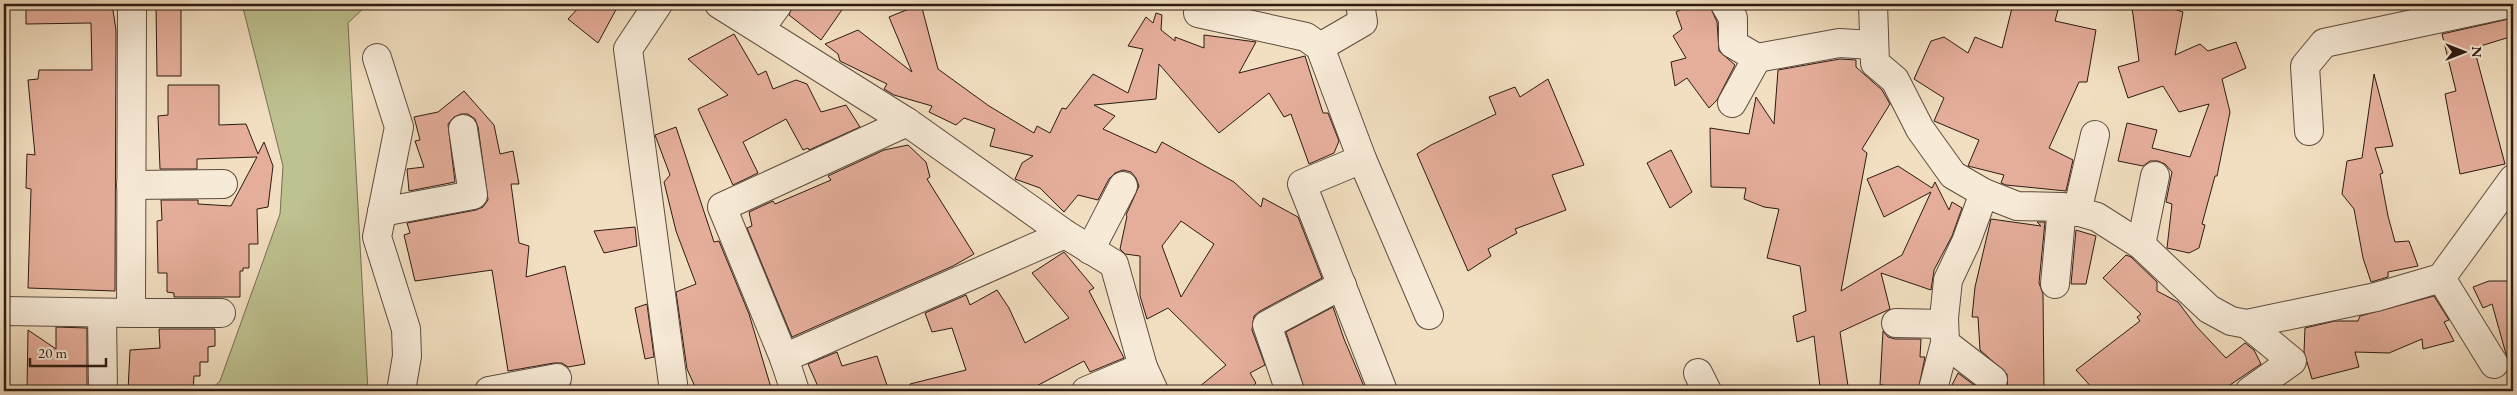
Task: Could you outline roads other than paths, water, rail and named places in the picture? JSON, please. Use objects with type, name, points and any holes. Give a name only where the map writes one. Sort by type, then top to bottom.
[{"type":"street","points":[[131,313],[132,4]]},
{"type":"street","points":[[658,4],[628,49],[674,391]]},
{"type":"street","points":[[719,4],[907,122],[1065,234],[1114,264],[1143,367],[1154,391]]},
{"type":"street","points":[[760,29],[778,4]]},
{"type":"street","points":[[1320,47],[1363,22],[1360,4]]},
{"type":"street","points":[[1725,4],[1733,18],[1733,44],[1757,58],[1839,43],[1874,45]]},
{"type":"street","points":[[2309,131],[2305,66],[2324,42],[2507,4]]},
{"type":"street","points":[[1868,8],[1875,63],[1895,80],[1920,129],[1953,175],[1984,193],[2017,206],[2070,210],[2097,218],[2141,245],[2210,309],[2231,321],[2247,324],[2376,297],[2441,278],[2513,179]]},
{"type":"street","points":[[1198,13],[1306,37],[1320,47],[1362,160],[1429,315]]},
{"type":"street","points":[[377,58],[399,127],[377,237],[406,328],[407,356],[400,391]]},
{"type":"street","points":[[1732,103],[1757,58]]},
{"type":"street","points":[[795,391],[784,358],[722,207],[907,122]]},
{"type":"street","points":[[382,212],[473,195],[463,129]]},
{"type":"street","points":[[2055,284],[2070,210],[2095,135]]},
{"type":"street","points":[[1362,160],[1302,184],[1383,391]]},
{"type":"street","points":[[2141,245],[2155,176]]},
{"type":"street","points":[[132,185],[223,184]]},
{"type":"street","points":[[1090,250],[1123,186]]},
{"type":"street","points":[[1933,388],[1945,333],[1948,280],[1966,242],[1984,193]]},
{"type":"street","points":[[784,358],[1065,234]]},
{"type":"street","points":[[2441,278],[2494,364]]},
{"type":"street","points":[[1290,391],[1267,325],[1342,285]]},
{"type":"street","points":[[4,311],[221,313]]},
{"type":"street","points":[[102,313],[103,391]]},
{"type":"street","points":[[1896,323],[1945,333],[1992,380]]},
{"type":"street","points":[[2247,324],[2292,361],[2250,391]]},
{"type":"street","points":[[1086,391],[1143,367]]},
{"type":"street","points":[[489,391],[557,378]]}]
